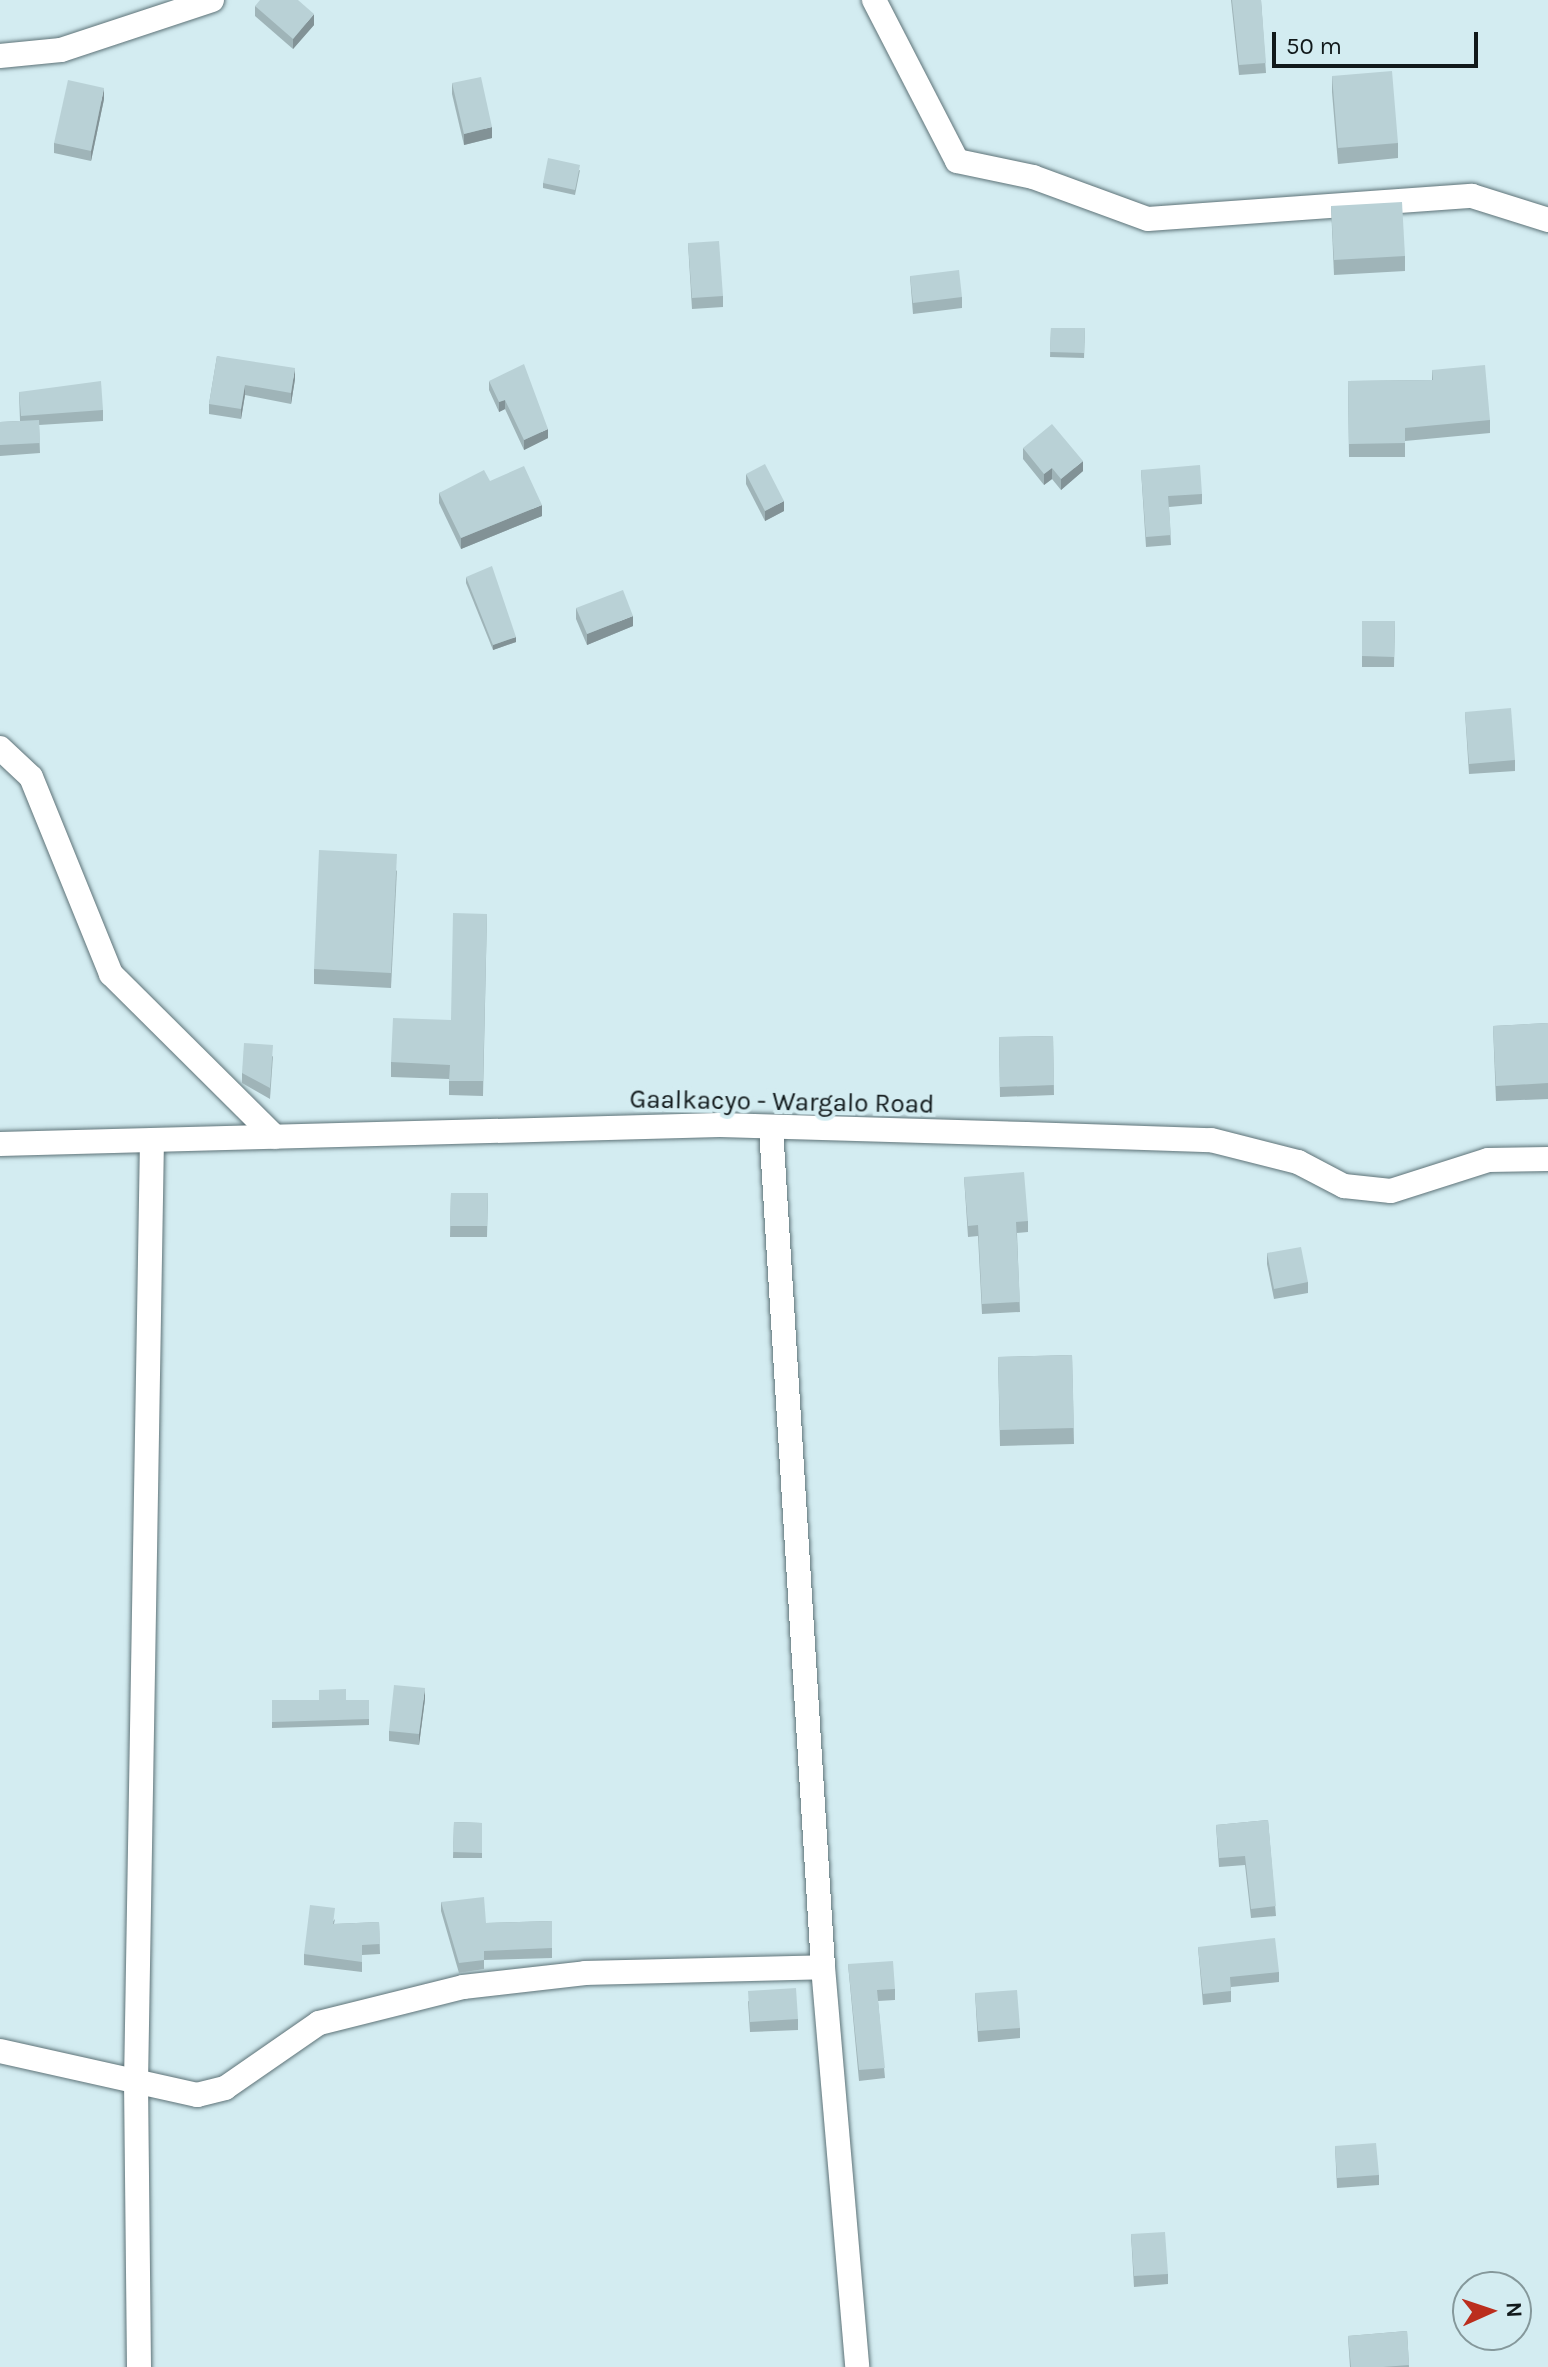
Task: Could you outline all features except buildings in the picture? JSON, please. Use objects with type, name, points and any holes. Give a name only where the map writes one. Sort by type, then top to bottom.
[{"type":"street","points":[[0,56],[61,50],[212,0]]},
{"type":"street","points":[[874,0],[957,161],[1033,177],[1148,219],[1472,196],[1548,220]]},
{"type":"street","points":[[0,748],[31,777],[111,974],[275,1137]]},
{"type":"street","points":[[771,1128],[823,1967],[857,2367]]},
{"type":"street","name":"Gaalkacyo - Wargalo Road","points":[[0,1144],[771,1128],[1211,1140],[1298,1162],[1344,1186],[1391,1191],[1488,1160],[1548,1159]]},
{"type":"street","points":[[139,2367],[136,2084],[152,1140]]},
{"type":"street","points":[[0,2051],[136,2084],[197,2095],[225,2088],[319,2023],[463,1987],[585,1973],[823,1967]]}]
